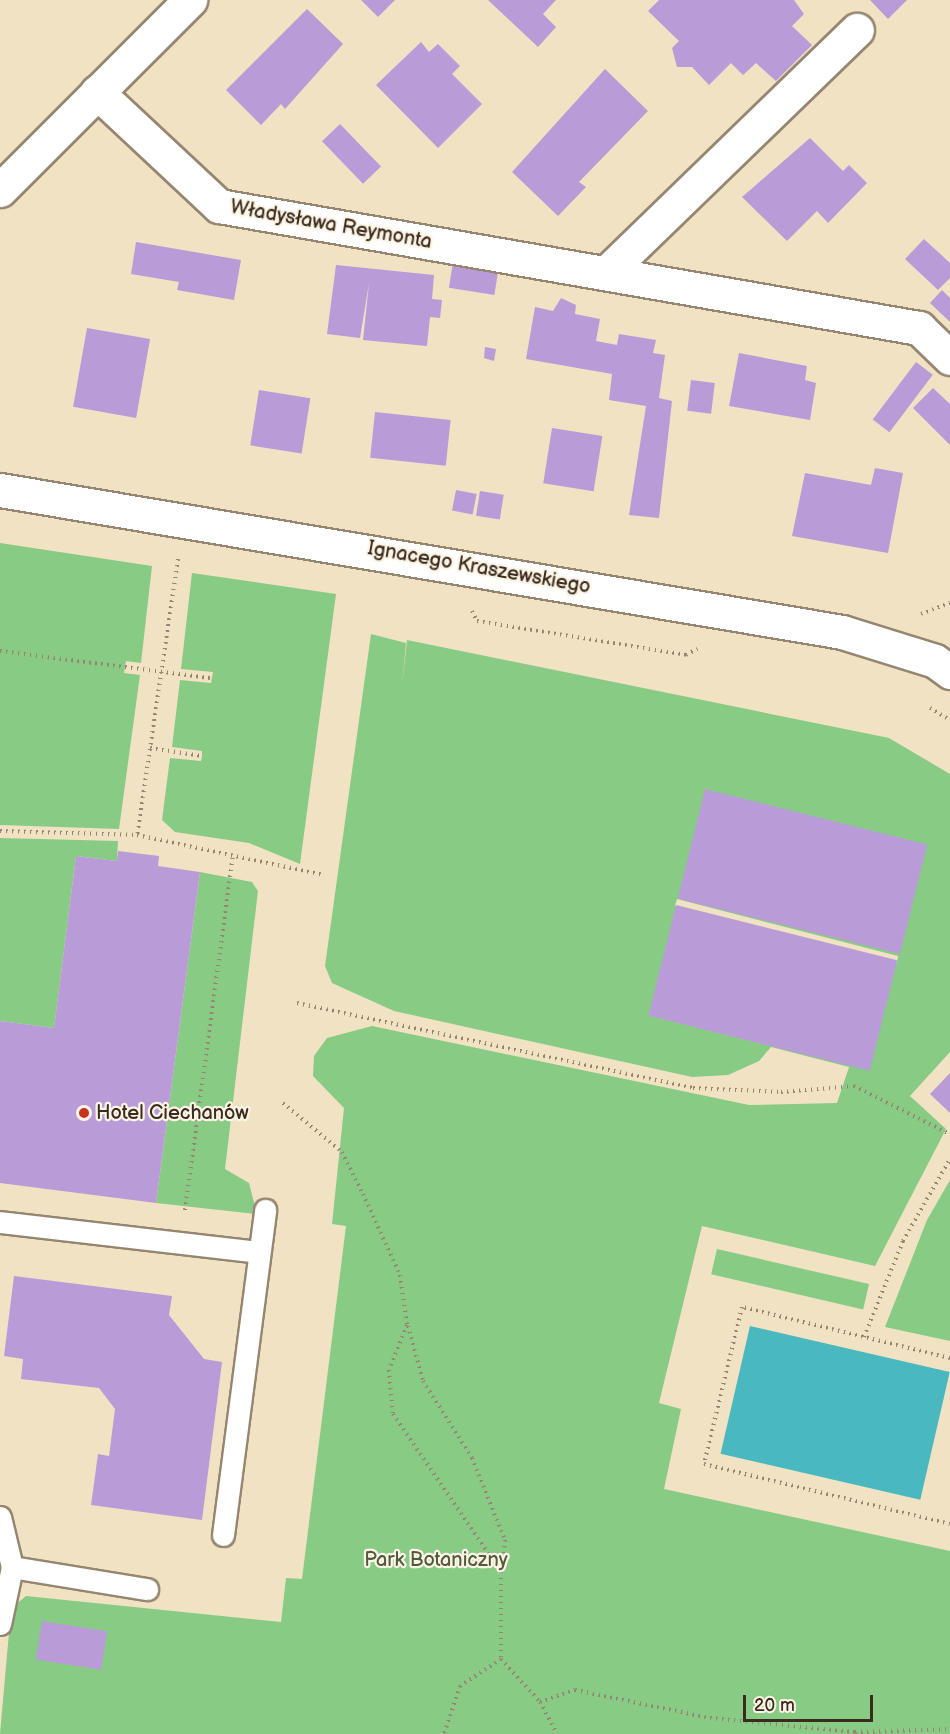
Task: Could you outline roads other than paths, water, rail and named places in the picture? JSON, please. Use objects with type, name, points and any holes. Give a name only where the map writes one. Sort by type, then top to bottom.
[{"type":"street","points":[[0,190],[189,0]]},
{"type":"street","points":[[607,272],[857,30]]},
{"type":"street","name":"Władysława Reymonta","points":[[97,92],[219,206],[919,327],[950,358]]},
{"type":"street","name":"Ignacego Kraszewskiego","points":[[0,490],[842,632],[945,660]]},
{"type":"lane","points":[[223,1535],[265,1209]]},
{"type":"lane","points":[[0,1222],[258,1252]]},
{"type":"lane","points":[[0,1517],[12,1567],[0,1624]]},
{"type":"lane","points":[[12,1567],[147,1589]]},
{"type":"water","points":[[750,1326],[950,1372],[920,1500],[721,1454]]},
{"type":"place","name":"Hotel Ciechanów","points":[[84,1113]]},
{"type":"park label","name":"Park Botaniczny","points":[[436,1560]]}]
